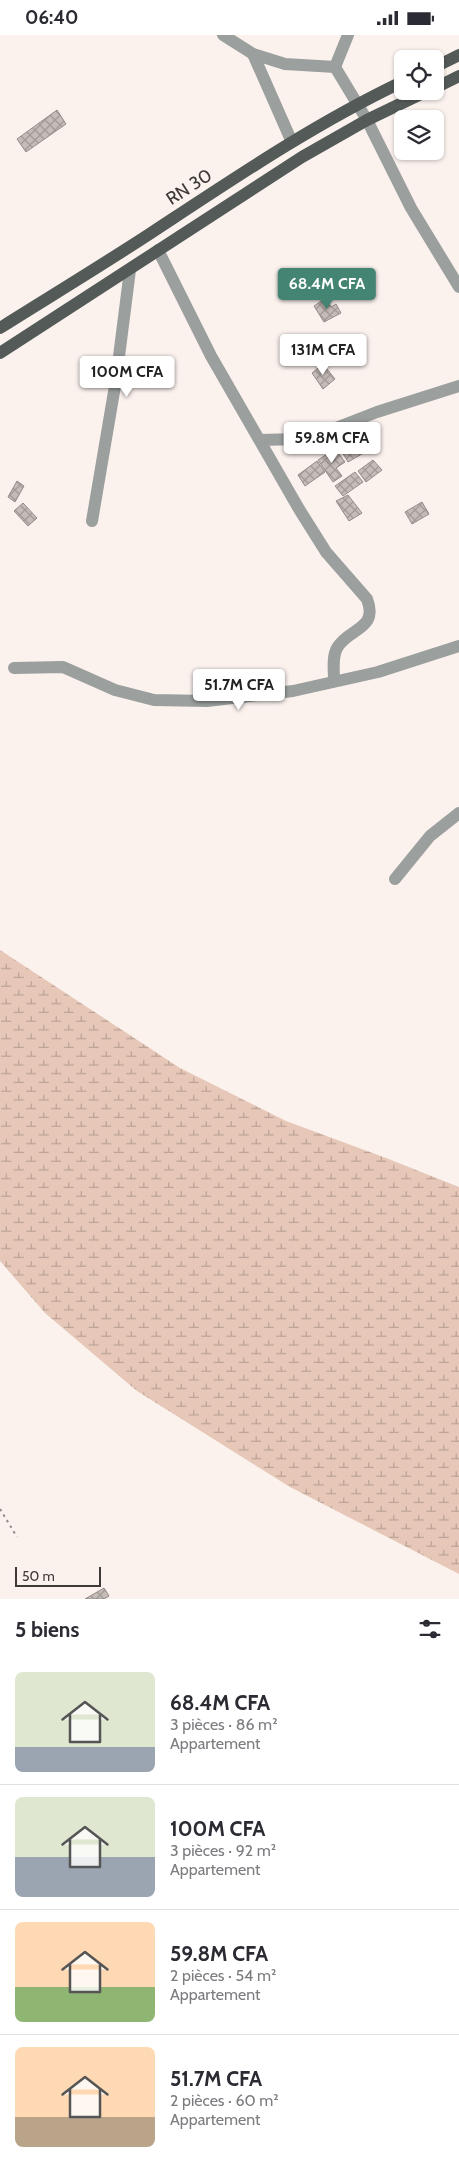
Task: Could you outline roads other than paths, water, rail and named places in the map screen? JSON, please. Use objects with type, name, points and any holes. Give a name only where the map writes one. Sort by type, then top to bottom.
[{"type":"main road","points":[[444,62],[459,55]]},
{"type":"main road","points":[[444,84],[459,76]]},
{"type":"main road","name":"RN 30","points":[[0,328],[134,244],[292,140],[357,103],[394,86]]},
{"type":"main road","name":"RN 30","points":[[0,353],[302,157],[367,120],[408,100]]},
{"type":"street","points":[[223,35],[252,54],[286,64],[335,67]]},
{"type":"street","points":[[335,67],[348,35]]},
{"type":"street","points":[[252,54],[292,140]]},
{"type":"street","points":[[335,67],[367,120],[411,208],[459,287]]},
{"type":"street","points":[[158,249],[211,356],[326,552],[367,599],[371,609],[370,618],[337,647],[334,657],[334,680]]},
{"type":"street","points":[[92,521],[116,380],[130,270]]},
{"type":"street","points":[[261,440],[297,439],[328,431],[377,412],[459,386]]},
{"type":"street","points":[[14,668],[63,667],[115,690],[154,700],[207,701],[293,691],[334,680],[378,672],[459,646]]},
{"type":"street","points":[[395,879],[430,836],[459,813]]}]
